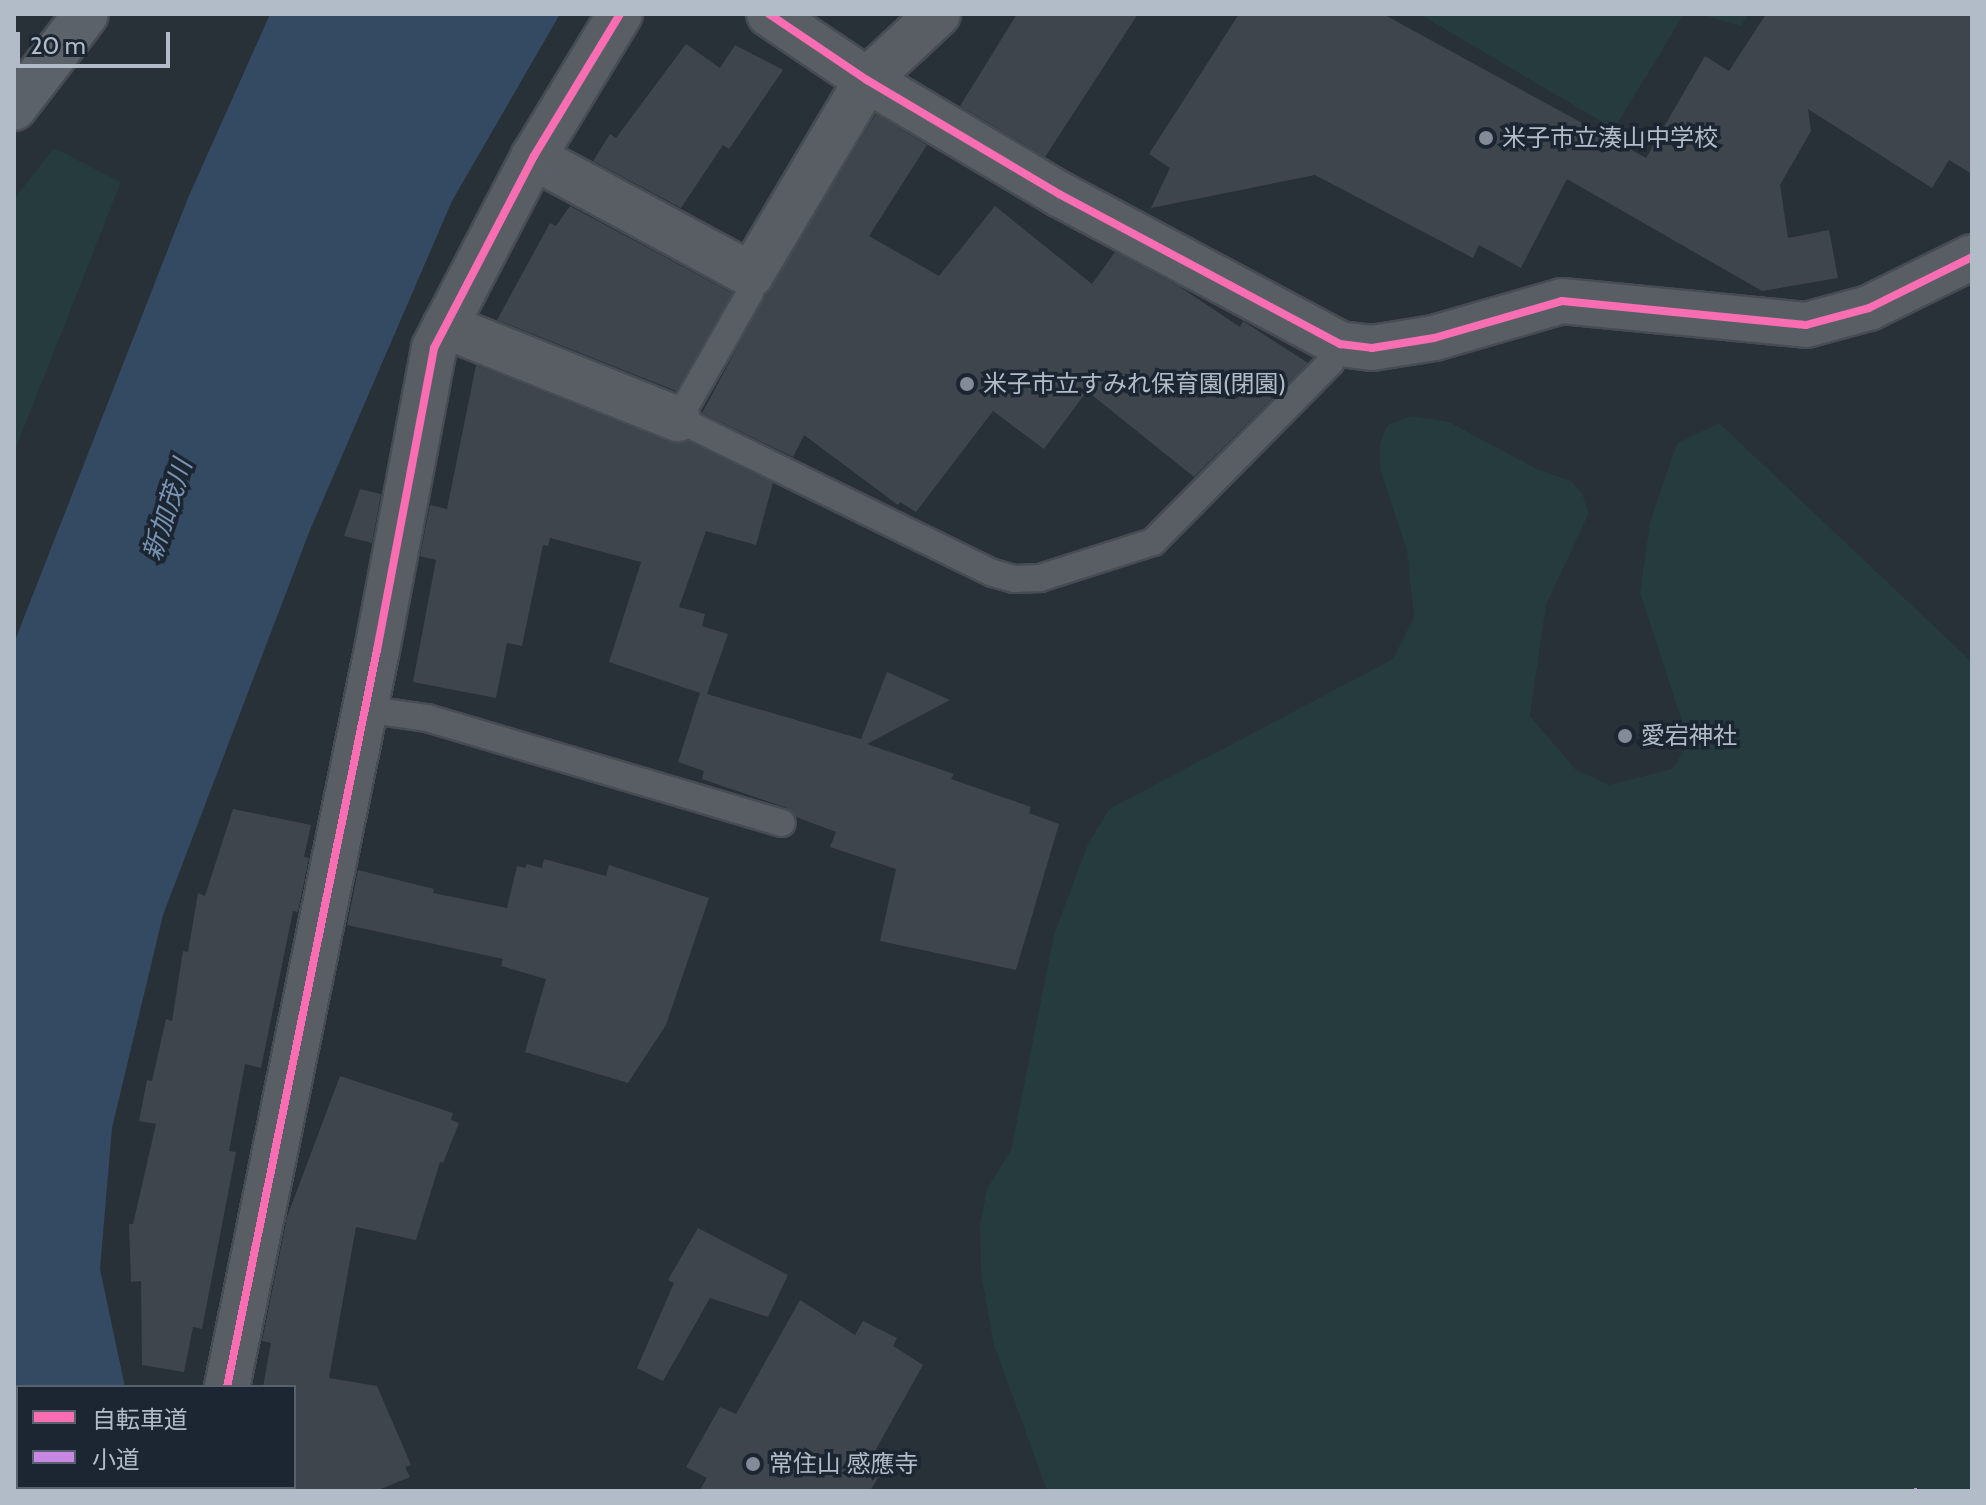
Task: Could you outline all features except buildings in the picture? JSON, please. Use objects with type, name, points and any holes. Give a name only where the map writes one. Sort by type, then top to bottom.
[{"type":"street","points":[[14,108],[86,14]]},
{"type":"street","points":[[227,1385],[365,709],[434,348],[533,157],[620,14]]},
{"type":"street","points":[[769,14],[867,80],[1059,194],[1340,344],[1372,348],[1434,338],[1562,301],[1806,325],[1869,308],[1972,257]]},
{"type":"street","points":[[533,157],[751,275],[867,80],[938,14]]},
{"type":"street","points":[[445,326],[678,419]]},
{"type":"lane","points":[[751,275],[750,293],[678,419],[993,573],[1014,579],[1040,578],[1153,542],[1330,363],[1340,344]]},
{"type":"lane","points":[[365,709],[427,718],[782,823]]},
{"type":"green space","points":[[1419,14],[1684,14],[1614,129]]},
{"type":"green space","points":[[1699,14],[1749,14],[1741,26]]},
{"type":"green space","points":[[54,148],[121,182],[14,453],[14,199]]},
{"type":"green space","points":[[1412,416],[1449,422],[1539,470],[1571,481],[1582,493],[1589,513],[1546,605],[1530,716],[1575,769],[1609,785],[1672,769],[1689,743],[1640,593],[1650,522],[1677,443],[1719,423],[1972,662],[1972,1491],[1047,1491],[994,1345],[981,1274],[980,1224],[987,1189],[1011,1150],[1054,935],[1087,846],[1109,809],[1393,659],[1414,617],[1407,551],[1380,469],[1380,443],[1388,425]]},
{"type":"water","name":"新加茂川","points":[[270,14],[560,14],[452,201],[310,530],[163,915],[112,1128],[100,1269],[125,1385],[16,1385],[16,1489],[164,1491],[14,1491],[14,643],[188,198]]},
{"type":"cycle path","points":[[227,1385],[377,650],[434,348],[534,156],[620,14]]},
{"type":"cycle path","points":[[769,14],[867,80],[1059,194],[1340,344],[1372,348],[1434,338],[1562,301],[1806,325],[1869,308],[1972,257]]},
{"type":"place","name":"米子市立湊山中学校","points":[[1486,138]]},
{"type":"place","name":"米子市立すみれ保育園(閉園)","points":[[967,384]]},
{"type":"place","name":"愛宕神社","points":[[1625,736]]},
{"type":"place","name":"常住山 感應寺","points":[[753,1464]]}]
